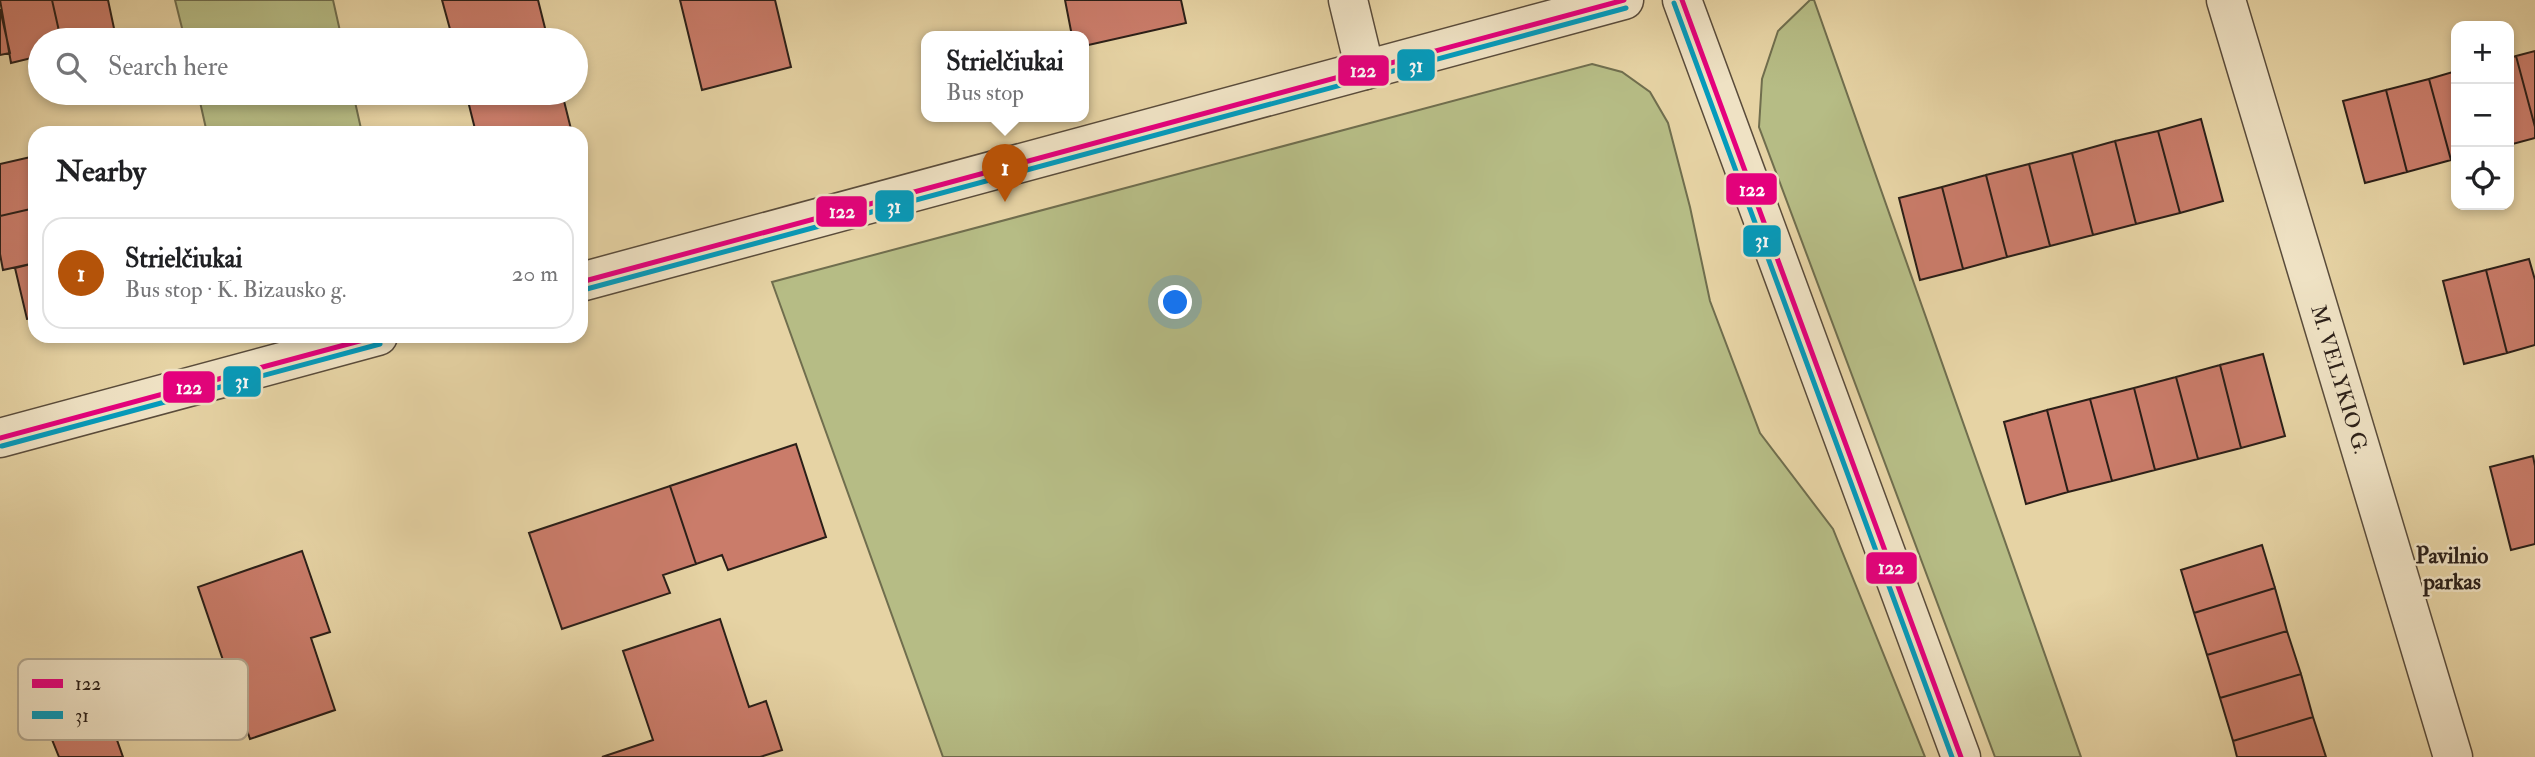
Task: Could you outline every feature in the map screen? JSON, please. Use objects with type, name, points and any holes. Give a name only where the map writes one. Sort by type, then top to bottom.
[{"type":"street","points":[[1348,0],[1365,70]]},
{"type":"street","points":[[588,280],[1624,0]]},
{"type":"street","points":[[1682,0],[1961,757]]},
{"type":"street","name":"M. VELYKIO G.","points":[[2226,0],[2453,757]]},
{"type":"street","points":[[0,438],[351,343]]},
{"type":"green space","points":[[175,0],[333,0],[339,28],[182,28]]},
{"type":"green space","points":[[1810,0],[1814,0],[2081,757],[1995,757],[1759,127],[1762,79],[1778,31]]},
{"type":"green space","points":[[1592,64],[1622,72],[1650,92],[1668,123],[1690,207],[1710,301],[1760,433],[1833,529],[1925,757],[943,757],[772,282]]},
{"type":"green space","points":[[201,105],[356,105],[360,126],[205,126]]},
{"type":"building","points":[[0,0],[52,0],[58,28],[28,28],[28,59],[11,63]]},
{"type":"building","points":[[52,0],[108,0],[114,28],[58,28]]},
{"type":"building","points":[[442,0],[538,0],[545,28],[450,28]]},
{"type":"building","points":[[680,0],[775,0],[791,67],[702,90]]},
{"type":"building","points":[[1065,0],[1181,0],[1186,23],[1089,45],[1089,31],[1071,31]]},
{"type":"building","points":[[0,9],[10,53],[0,55]]},
{"type":"building","points":[[2535,51],[2535,127],[2516,56]]},
{"type":"building","points":[[2514,57],[2535,127],[2535,138],[2514,144],[2514,84]]},
{"type":"building","points":[[2451,72],[2451,160],[2429,79]]},
{"type":"building","points":[[2429,79],[2451,160],[2407,172],[2386,90]]},
{"type":"building","points":[[2386,90],[2407,172],[2365,183],[2343,101]]},
{"type":"building","points":[[469,105],[565,105],[570,126],[474,126]]},
{"type":"building","points":[[2201,119],[2223,201],[2180,213],[2158,131]]},
{"type":"building","points":[[2158,131],[2180,213],[2136,224],[2115,141]]},
{"type":"building","points":[[2115,141],[2136,224],[2093,235],[2072,153]]},
{"type":"building","points":[[2072,153],[2093,235],[2050,246],[2029,164]]},
{"type":"building","points":[[28,158],[28,210],[0,216],[0,164]]},
{"type":"building","points":[[2029,164],[2050,246],[2007,257],[1986,175]]},
{"type":"building","points":[[1986,175],[2007,257],[1963,269],[1942,187]]},
{"type":"building","points":[[1942,187],[1963,269],[1920,280],[1899,198]]},
{"type":"building","points":[[28,210],[28,265],[3,270],[0,254],[0,216]]},
{"type":"building","points":[[2529,259],[2535,280],[2535,345],[2507,353],[2486,270]]},
{"type":"building","points":[[28,265],[28,319],[27,319],[15,268]]},
{"type":"building","points":[[2486,270],[2507,353],[2464,364],[2443,281]]},
{"type":"building","points":[[2263,354],[2285,436],[2241,448],[2220,365]]},
{"type":"building","points":[[2220,365],[2241,448],[2198,459],[2176,377]]},
{"type":"building","points":[[2176,377],[2198,459],[2155,470],[2134,388]]},
{"type":"building","points":[[2134,388],[2155,470],[2112,481],[2090,399]]},
{"type":"building","points":[[2090,399],[2112,481],[2068,492],[2047,410]]},
{"type":"building","points":[[2047,410],[2068,492],[2026,504],[2004,422]]},
{"type":"building","points":[[796,444],[826,537],[728,570],[722,555],[696,564],[670,486]]},
{"type":"building","points":[[2533,456],[2535,544],[2511,550],[2490,467]]},
{"type":"building","points":[[670,486],[696,564],[663,575],[670,593],[562,629],[529,533]]},
{"type":"building","points":[[2262,545],[2275,588],[2194,613],[2181,570]]},
{"type":"building","points":[[302,551],[330,632],[311,638],[335,710],[250,739],[248,659],[223,659],[198,587]]},
{"type":"building","points":[[2275,588],[2287,631],[2207,655],[2194,613]]},
{"type":"building","points":[[720,619],[749,707],[766,701],[782,750],[760,757],[602,757],[653,740],[623,651]]},
{"type":"building","points":[[2287,631],[2301,674],[2220,698],[2207,655]]},
{"type":"building","points":[[2301,674],[2313,717],[2233,741],[2220,698]]},
{"type":"building","points":[[2313,717],[2326,757],[2237,757],[2233,741]]},
{"type":"building","points":[[52,740],[117,740],[123,757],[59,757]]},
{"type":"transit line","name":"122","points":[[588,280],[1624,0]]},
{"type":"transit line","name":"122","points":[[1682,0],[1961,757]]},
{"type":"transit line","name":"31","points":[[1674,3],[1952,757]]},
{"type":"transit line","name":"31","points":[[588,289],[1626,8]]},
{"type":"transit line","name":"122","points":[[0,438],[352,343]]},
{"type":"transit line","name":"31","points":[[2,446],[380,344]]},
{"type":"place","name":"Strielčiukai","points":[[1005,202]]},
{"type":"district","name":"Pavilnio parkas","points":[[2452,568]]}]
